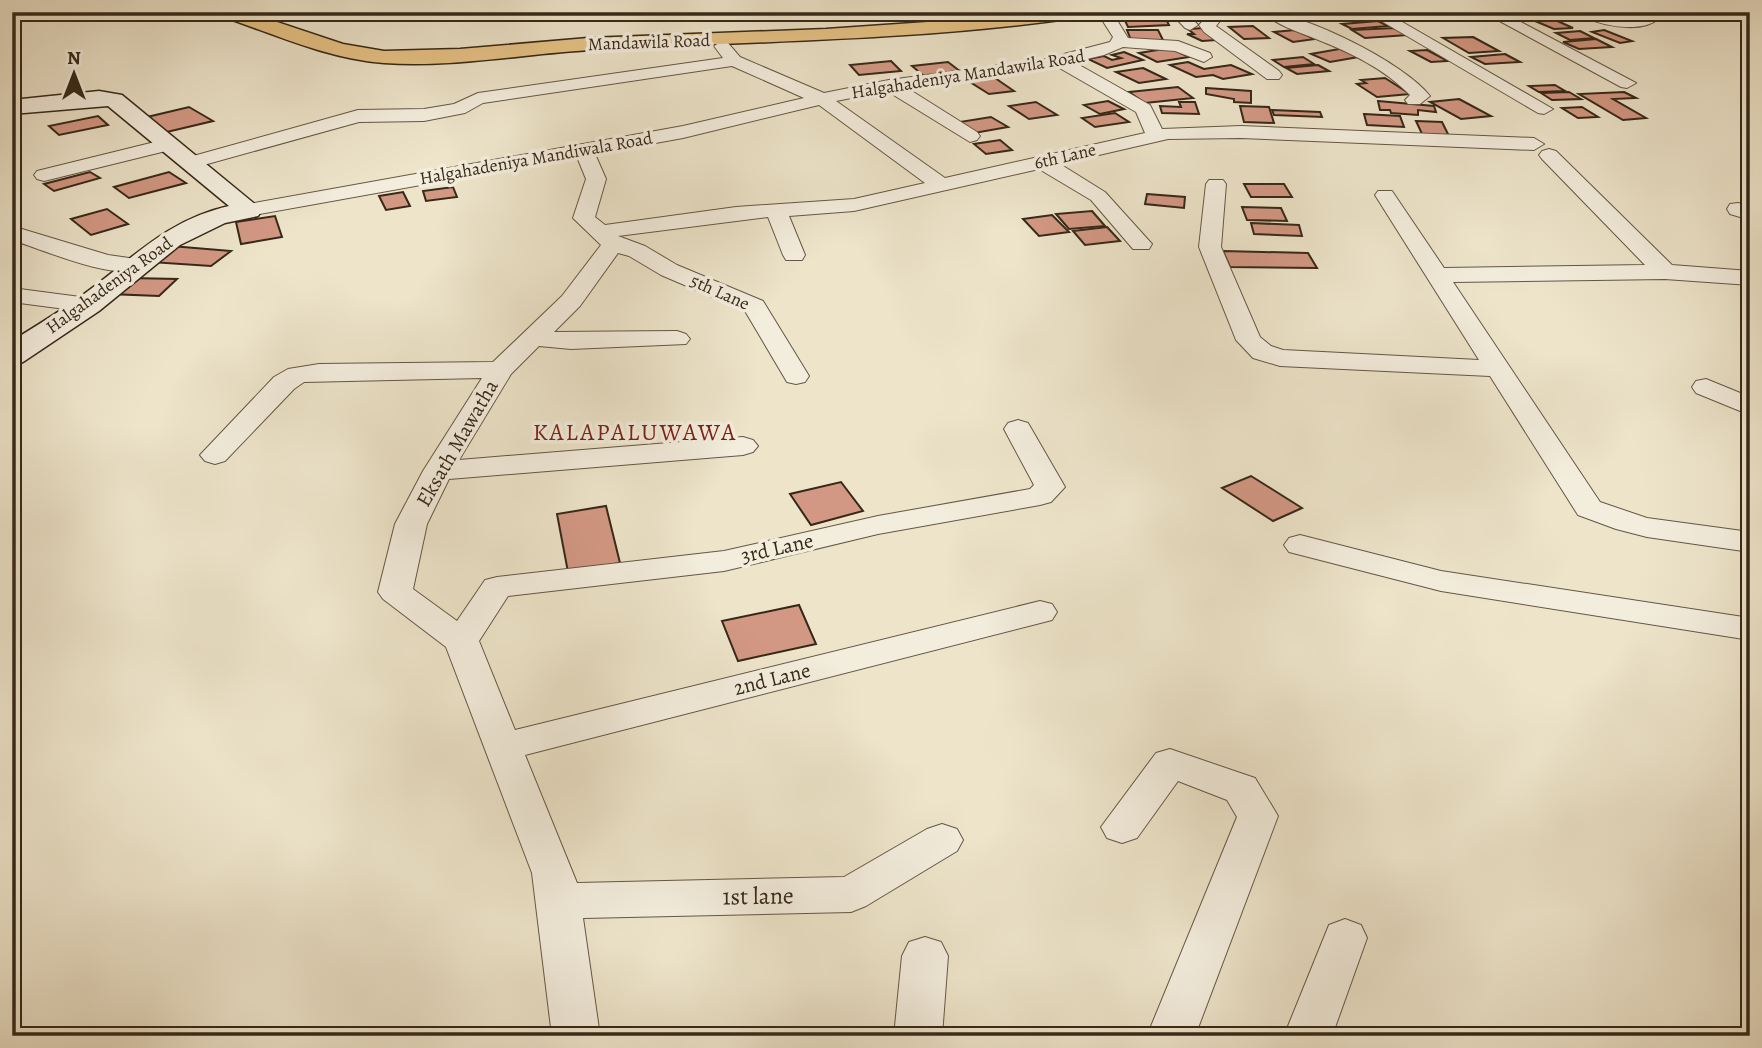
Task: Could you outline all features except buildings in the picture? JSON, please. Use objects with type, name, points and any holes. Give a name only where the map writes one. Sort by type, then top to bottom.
[{"type":"main road","name":"Mandawila Road","points":[[228,12],[339,49],[384,57],[460,55],[588,44],[716,40],[1000,23],[1075,12]]},
{"type":"street","points":[[1104,12],[1121,37],[1118,42],[1178,46],[1204,57]]},
{"type":"street","points":[[1177,12],[1190,25]]},
{"type":"street","points":[[1220,12],[1207,25],[1210,29],[1273,75]]},
{"type":"street","points":[[1270,12],[1292,25],[1368,54],[1391,67],[1421,96],[1414,100]]},
{"type":"street","points":[[1373,12],[1544,109]]},
{"type":"street","points":[[1490,12],[1627,83]]},
{"type":"street","points":[[1584,12],[1614,23],[1650,19],[1647,12]]},
{"type":"street","points":[[716,40],[734,61],[822,99],[943,186]]},
{"type":"street","name":"Halgahadeniya Mandawila Road","points":[[822,99],[889,85],[1059,61],[1098,52],[1118,42]]},
{"type":"street","points":[[193,162],[358,116],[424,115],[459,109],[478,98],[563,83],[734,61]]},
{"type":"street","points":[[1059,61],[1144,109],[1155,135]]},
{"type":"street","points":[[889,85],[970,135]]},
{"type":"street","points":[[12,107],[88,99],[114,100],[249,210]]},
{"type":"street","name":"Halgahadeniya Mandiwala Road","points":[[249,210],[683,132],[822,99]]},
{"type":"street","name":"6th Lane","points":[[607,238],[695,218],[854,205],[1155,135],[1241,132],[1541,150],[1665,272]]},
{"type":"street","points":[[44,176],[167,145]]},
{"type":"street","points":[[584,150],[597,179],[584,218],[607,238]]},
{"type":"street","points":[[1041,161],[1098,196],[1141,244]]},
{"type":"street","points":[[1216,184],[1210,247],[1250,340],[1262,352],[1280,358],[1500,369]]},
{"type":"street","points":[[1385,195],[1589,508],[1609,518],[1641,526],[1750,542]]},
{"type":"street","name":"Halgahadeniya Road","points":[[12,355],[88,305],[170,239],[217,216],[249,210]]},
{"type":"street","points":[[776,210],[794,255]]},
{"type":"street","points":[[12,233],[106,262],[135,265]]},
{"type":"street","name":"Eksath Mawatha","points":[[461,640],[395,592],[411,524],[438,471],[500,370],[572,301],[607,238]]},
{"type":"street","name":"5th Lane","points":[[607,238],[637,251],[669,270],[754,306],[796,376]]},
{"type":"street","points":[[1439,275],[1665,272],[1750,278]]},
{"type":"street","points":[[12,295],[88,305]]},
{"type":"street","points":[[532,338],[571,341],[677,339]]},
{"type":"street","points":[[215,455],[284,383],[297,375],[319,372],[500,370]]},
{"type":"street","points":[[1706,387],[1750,407]]},
{"type":"street","name":"3rd Lane","points":[[461,640],[497,587],[724,561],[878,525],[1040,496],[1050,486],[1018,429]]},
{"type":"street","points":[[438,471],[743,446]]},
{"type":"street","points":[[1300,545],[1441,581],[1750,629]]},
{"type":"street","name":"2nd Lane","points":[[503,747],[1040,612]]},
{"type":"street","points":[[461,640],[553,873],[576,1036]]},
{"type":"street","points":[[1122,827],[1170,763],[1241,789],[1258,816],[1171,1036]]},
{"type":"street","name":"1st lane","points":[[559,901],[851,894],[942,840]]},
{"type":"street","points":[[1308,1036],[1345,938]]},
{"type":"street","points":[[919,1036],[925,956]]},
{"type":"district","name":"KALAPALUWAWA","points":[[635,432]]}]
